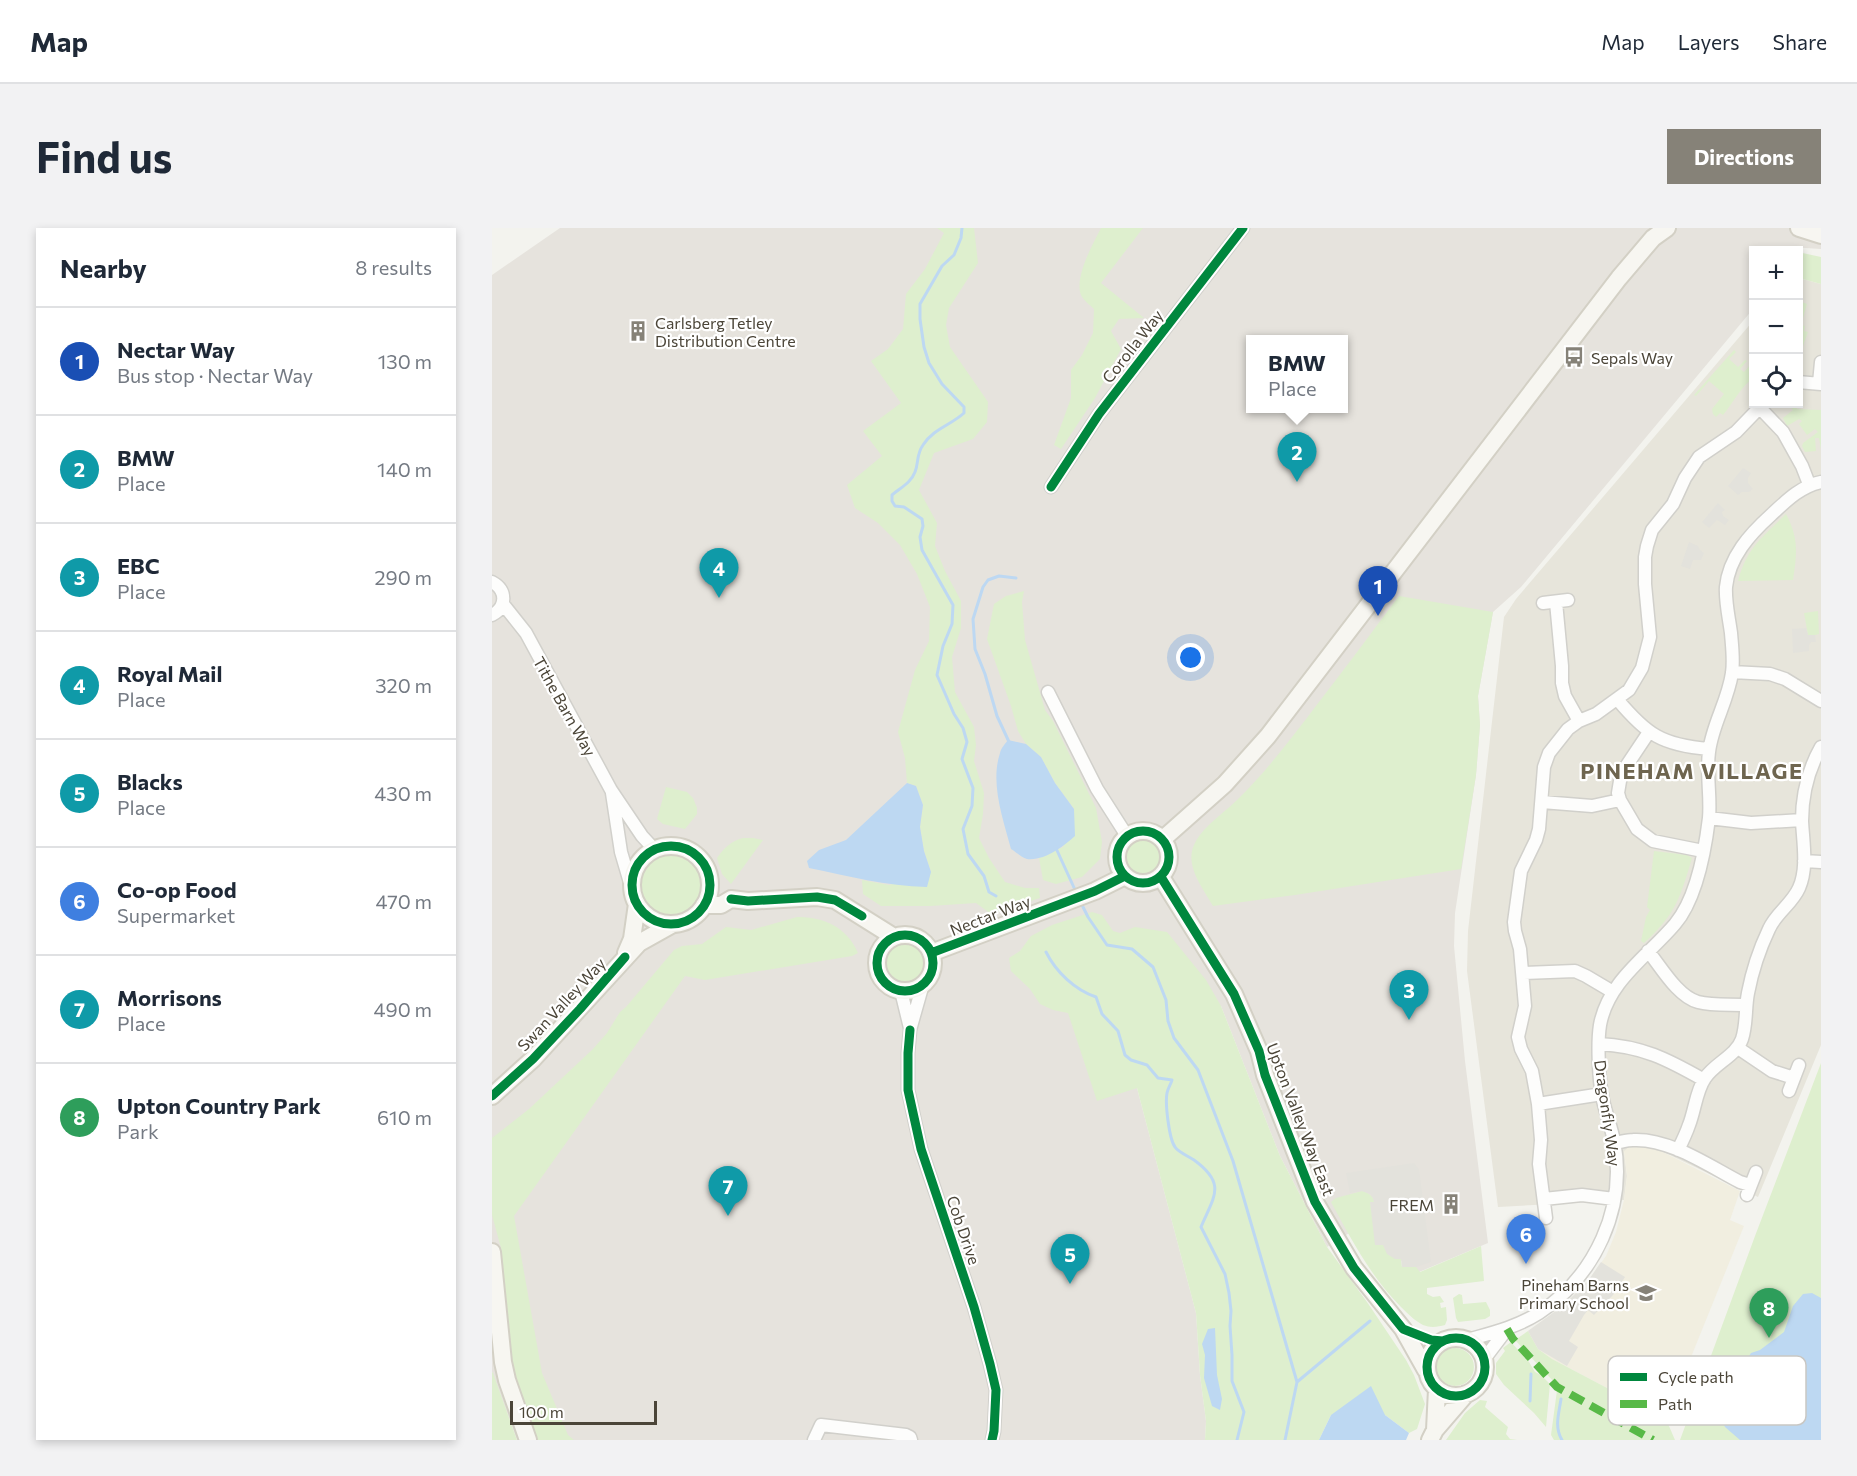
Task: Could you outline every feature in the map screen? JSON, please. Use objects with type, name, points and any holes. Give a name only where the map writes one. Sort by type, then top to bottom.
[{"type":"street","name":"Corolla Way","points":[[1051,487],[1099,414],[1243,228]]},
{"type":"street","points":[[1800,228],[1821,235]]},
{"type":"street","points":[[1163,839],[1225,784],[1268,736],[1585,322],[1659,231]]},
{"type":"street","points":[[1803,382],[1820,384],[1821,362]]},
{"type":"street","points":[[1546,1218],[1539,1164],[1541,1140],[1538,1104],[1532,1071],[1518,1037],[1525,1006],[1520,949],[1514,922],[1519,879],[1539,829],[1544,767],[1549,753],[1562,735],[1579,721],[1596,714],[1629,690],[1642,668],[1650,637],[1645,557],[1652,530],[1673,504],[1685,478],[1699,457],[1736,432],[1760,408]]},
{"type":"street","points":[[1764,408],[1783,432],[1802,466],[1815,483]]},
{"type":"street","name":"Dragonfly Way","points":[[1467,1340],[1507,1329],[1538,1314],[1563,1294],[1587,1266],[1597,1252],[1607,1229],[1616,1184],[1614,1143],[1602,1094],[1600,1023],[1619,982],[1676,923],[1687,905],[1699,875],[1709,818],[1709,749],[1727,696],[1732,672],[1726,588],[1730,567],[1738,550],[1759,526],[1786,500],[1815,483]]},
{"type":"street","name":"Tithe Barn Way","points":[[492,582],[503,592],[503,604],[526,633],[611,790],[637,829],[654,849]]},
{"type":"street","points":[[1556,602],[1562,683],[1565,696],[1579,721]]},
{"type":"street","points":[[493,615],[503,604]]},
{"type":"street","points":[[493,615],[517,623]]},
{"type":"street","points":[[1732,672],[1770,674],[1785,679],[1821,701]]},
{"type":"street","points":[[1048,692],[1097,789],[1127,836]]},
{"type":"street","points":[[1617,699],[1630,715],[1649,732],[1664,741],[1678,746],[1709,749]]},
{"type":"street","points":[[1649,732],[1623,771],[1618,793],[1620,800],[1637,829],[1653,841],[1703,850]]},
{"type":"street","points":[[1678,1150],[1704,1080],[1738,1048],[1746,1021],[1746,1005],[1754,974],[1770,926],[1800,887],[1804,861],[1802,820],[1805,785],[1811,763],[1821,747]]},
{"type":"street","name":"Tithe Barn Way","points":[[611,790],[621,852],[631,886]]},
{"type":"street","points":[[1542,802],[1592,806],[1620,800]]},
{"type":"street","points":[[1709,818],[1751,823],[1802,820]]},
{"type":"street","points":[[1141,831],[1156,834],[1163,839],[1170,852],[1170,860],[1161,877],[1149,883],[1140,883],[1132,881],[1119,869],[1118,851],[1127,836],[1141,831]]},
{"type":"street","points":[[673,845],[686,848],[697,855],[705,866],[710,886],[704,905],[692,918],[673,924],[662,923],[643,913],[637,904],[631,886],[633,875],[644,855],[654,849],[673,845]]},
{"type":"street","points":[[1804,861],[1821,862]]},
{"type":"street","name":"Nectar Way","points":[[931,953],[1095,891],[1125,876]]},
{"type":"street","name":"Upton Valley Way East","points":[[1161,877],[1234,994],[1259,1051],[1265,1075],[1315,1202],[1354,1269],[1403,1329],[1426,1370]]},
{"type":"street","points":[[710,886],[725,892],[731,899],[748,902],[817,897],[836,900],[894,937]]},
{"type":"street","points":[[704,905],[721,905],[731,899]]},
{"type":"street","name":"Swan Valley Way","points":[[625,957],[632,939],[637,904]]},
{"type":"street","points":[[862,916],[880,950]]},
{"type":"street","name":"Swan Valley Way","points":[[492,1095],[533,1059],[639,943],[673,924]]},
{"type":"street","points":[[903,935],[920,939],[931,953],[933,962],[929,978],[916,989],[901,991],[892,988],[879,974],[877,966],[880,950],[894,937],[903,935]]},
{"type":"street","points":[[1648,951],[1683,994],[1692,1000],[1746,1005]]},
{"type":"street","points":[[1523,973],[1575,971],[1613,992]]},
{"type":"street","name":"Cob Drive","points":[[923,984],[910,1029],[908,1090],[921,1149],[974,1307],[990,1364],[996,1390],[992,1440]]},
{"type":"street","name":"Cob Drive","points":[[901,991],[910,1029]]},
{"type":"street","points":[[1599,1044],[1622,1045],[1652,1053],[1704,1080]]},
{"type":"street","points":[[1738,1048],[1792,1084],[1799,1065]]},
{"type":"street","points":[[1538,1104],[1602,1094]]},
{"type":"street","points":[[1614,1143],[1633,1140],[1661,1144],[1678,1150],[1740,1182],[1749,1190],[1756,1172]]},
{"type":"street","points":[[1544,1199],[1582,1195],[1614,1199]]},
{"type":"street","points":[[492,1252],[503,1362],[528,1440]]},
{"type":"street","name":"Upton Valley Way East","points":[[1403,1329],[1431,1340],[1443,1341]]},
{"type":"street","name":"Dragonfly Way","points":[[1485,1358],[1507,1329]]},
{"type":"street","points":[[1433,1435],[1466,1394],[1481,1382],[1485,1366],[1485,1358],[1474,1344],[1454,1337],[1443,1341],[1432,1350],[1428,1357],[1426,1370],[1437,1389],[1456,1396],[1466,1394]]},
{"type":"street","points":[[1433,1435],[1437,1389]]},
{"type":"street","points":[[814,1440],[821,1425],[850,1435],[906,1435],[911,1440]]},
{"type":"shaded area","points":[[560,228],[1821,228],[1821,249],[1803,248],[1803,246],[1749,246],[1749,314],[1521,587],[1493,612],[1478,696],[1480,725],[1476,775],[1455,913],[1454,946],[1465,1061],[1488,1243],[1419,1272],[1354,1230],[1327,1247],[1280,1156],[1221,1006],[1137,1088],[1196,1313],[1206,1421],[1205,1440],[517,1440],[492,1372],[492,275]]},
{"type":"shaded area","points":[[1803,279],[1821,284],[1821,1045],[1758,1197],[1653,1147],[1624,1152],[1627,1176],[1624,1200],[1498,1207],[1467,971],[1468,931],[1504,617],[1516,599],[1749,326],[1749,408],[1803,408]]},
{"type":"shaded area","points":[[1743,468],[1751,473],[1748,483],[1753,489],[1738,495],[1728,486]]},
{"type":"shaded area","points":[[1718,503],[1725,510],[1722,512],[1723,516],[1729,520],[1725,525],[1717,520],[1709,528],[1702,522]]},
{"type":"shaded area","points":[[1689,542],[1698,546],[1704,553],[1701,560],[1693,560],[1690,569],[1681,566]]},
{"type":"shaded area","points":[[1806,628],[1808,635],[1815,635],[1816,642],[1811,642],[1809,651],[1793,653],[1792,629]]},
{"type":"shaded area","name":"Pineham Barns Primary School","points":[[1630,1146],[1653,1147],[1740,1191],[1730,1220],[1744,1226],[1691,1356],[1608,1356],[1608,1388],[1552,1359],[1538,1349],[1528,1331],[1564,1305],[1588,1281],[1606,1256],[1616,1232],[1624,1200],[1627,1176],[1624,1151]]},
{"type":"shaded area","points":[[1414,1163],[1419,1169],[1431,1262],[1416,1267],[1402,1267],[1401,1259],[1395,1259],[1387,1254],[1383,1245],[1375,1245],[1370,1202],[1374,1202],[1373,1198],[1362,1191],[1350,1193],[1346,1173]]},
{"type":"shaded area","points":[[1601,1262],[1625,1277],[1613,1295],[1594,1315],[1588,1310],[1584,1315],[1569,1341],[1578,1347],[1567,1366],[1538,1349],[1528,1331],[1564,1305],[1588,1281]]},
{"type":"green space","points":[[937,228],[974,228],[978,263],[949,308],[946,325],[950,347],[988,402],[987,422],[973,439],[934,453],[919,490],[937,523],[935,546],[961,601],[961,628],[952,657],[955,692],[974,727],[976,745],[974,761],[984,793],[979,838],[1005,882],[1025,888],[1039,888],[1040,898],[991,914],[976,903],[881,906],[863,894],[862,880],[889,885],[931,872],[924,851],[920,827],[923,805],[916,786],[907,783],[905,758],[898,732],[915,670],[929,641],[930,607],[917,574],[900,545],[878,523],[855,508],[847,485],[882,456],[863,431],[901,403],[871,361],[888,349],[903,329],[906,294],[925,269],[944,233]]},
{"type":"green space","points":[[1101,228],[1143,228],[1101,283],[1144,318],[1119,319],[1111,331],[1121,349],[1095,398],[1061,449],[1054,445],[1071,398],[1071,370],[1093,333],[1094,309],[1081,295],[1080,279],[1085,261]]},
{"type":"green space","points":[[1803,253],[1821,257],[1821,284],[1803,279]]},
{"type":"green space","points":[[1803,302],[1807,304],[1803,318]]},
{"type":"green space","points":[[1803,326],[1805,326],[1804,331],[1808,332],[1803,346]]},
{"type":"green space","points":[[1734,350],[1736,352],[1729,359],[1738,367],[1745,360],[1747,361],[1740,369],[1744,372],[1749,366],[1749,381],[1723,415],[1720,413],[1716,417],[1712,409],[1724,394],[1709,381],[1696,396],[1694,395]]},
{"type":"green space","points":[[1792,408],[1821,410],[1821,449],[1819,438],[1815,438],[1816,451],[1805,452],[1803,443],[1818,432],[1815,429],[1807,435],[1799,424],[1802,421],[1799,419],[1787,426],[1783,418],[1793,410]]},
{"type":"green space","points":[[1786,514],[1796,546],[1793,580],[1738,581],[1751,551]]},
{"type":"green space","points":[[1024,591],[1022,602],[1025,640],[1045,710],[1053,721],[1096,808],[1102,842],[1100,859],[1082,877],[1056,884],[1043,880],[1039,858],[1063,847],[1074,809],[1055,783],[1041,757],[1026,744],[1018,731],[987,639],[994,604],[1006,596]]},
{"type":"green space","points":[[1399,596],[1493,612],[1478,696],[1480,725],[1476,775],[1461,869],[1213,906],[1192,865],[1192,851],[1199,836],[1248,789],[1280,753]]},
{"type":"green space","points":[[1818,611],[1819,634],[1808,635],[1804,613]]},
{"type":"green space","points":[[666,787],[687,792],[693,798],[697,814],[685,829],[663,824],[657,819]]},
{"type":"green space","points":[[1143,836],[1151,837],[1158,842],[1163,849],[1163,865],[1158,872],[1151,877],[1143,878],[1135,877],[1128,872],[1123,865],[1122,857],[1123,849],[1128,842],[1135,837]]},
{"type":"green space","points":[[743,838],[763,840],[731,884],[722,874],[717,858],[728,845]]},
{"type":"green space","points":[[1654,851],[1687,855],[1692,858],[1676,905],[1655,933],[1644,943],[1641,941],[1646,917],[1650,910],[1647,907]]},
{"type":"green space","points":[[664,853],[676,853],[693,862],[700,873],[702,885],[700,897],[693,908],[676,917],[664,917],[652,912],[643,903],[638,891],[638,879],[643,867],[652,858]]},
{"type":"green space","points":[[1092,912],[1102,915],[1113,931],[1120,933],[1135,927],[1167,932],[1206,980],[1221,1006],[1280,1156],[1327,1247],[1367,1302],[1414,1375],[1425,1404],[1417,1429],[1409,1433],[1385,1415],[1331,1415],[1319,1440],[1205,1440],[1206,1421],[1196,1313],[1137,1088],[1097,1101],[1068,1013],[1040,1004],[1030,989],[1011,971],[1009,958],[1020,951],[1031,936],[1052,925]]},
{"type":"green space","points":[[797,917],[807,917],[834,925],[848,936],[858,953],[852,956],[705,980],[685,976],[514,1216],[542,1373],[568,1435],[574,1440],[537,1440],[516,1377],[508,1341],[501,1248],[492,1215],[492,1138],[529,1109],[593,1049],[607,1033],[620,1012],[674,950],[682,946],[702,944],[726,927],[751,930]]},
{"type":"green space","points":[[905,942],[919,948],[925,962],[919,976],[905,982],[891,976],[885,962],[891,948]]},
{"type":"green space","points":[[1821,1063],[1821,1440],[1680,1440],[1686,1425],[1806,1425],[1806,1356],[1711,1356]]},
{"type":"green space","points":[[1362,1191],[1370,1195],[1374,1202],[1371,1202],[1383,1245],[1401,1259],[1402,1267],[1416,1267],[1420,1272],[1481,1246],[1484,1281],[1427,1288],[1427,1294],[1433,1297],[1440,1296],[1444,1302],[1440,1303],[1441,1308],[1446,1307],[1445,1325],[1428,1327],[1414,1319],[1390,1295],[1362,1257],[1331,1202],[1336,1198]]},
{"type":"green space","points":[[1459,1294],[1462,1295],[1463,1304],[1486,1302],[1490,1316],[1485,1319],[1458,1322],[1453,1298]]},
{"type":"green space","points":[[1528,1331],[1538,1349],[1552,1359],[1608,1388],[1608,1425],[1669,1425],[1675,1440],[1554,1440],[1551,1435],[1558,1383],[1554,1382],[1515,1340]]},
{"type":"green space","points":[[1511,1342],[1535,1372],[1550,1384],[1546,1427],[1496,1374],[1496,1363],[1505,1351],[1503,1348]]},
{"type":"green space","points":[[1455,1348],[1469,1353],[1474,1367],[1469,1381],[1455,1386],[1441,1381],[1436,1367],[1441,1353]]},
{"type":"green space","points":[[493,1373],[517,1440],[492,1440]]},
{"type":"green space","points":[[1480,1400],[1487,1401],[1485,1407],[1508,1427],[1506,1434],[1510,1439],[1517,1440],[1446,1440],[1465,1413]]},
{"type":"water","points":[[1008,740],[1026,744],[1041,757],[1055,783],[1074,809],[1075,836],[1060,848],[1041,858],[1027,859],[1011,849],[1004,826],[996,776],[1001,751]]},
{"type":"water","points":[[907,783],[916,786],[923,805],[920,827],[924,851],[931,872],[927,887],[882,883],[809,868],[807,861],[819,850],[846,840]]},
{"type":"water","points":[[1812,1293],[1821,1298],[1821,1440],[1740,1440],[1724,1425],[1806,1425],[1806,1356],[1749,1356],[1784,1332],[1793,1306],[1803,1294]]},
{"type":"water","points":[[1215,1328],[1217,1375],[1222,1399],[1220,1410],[1212,1406],[1204,1378],[1205,1355],[1202,1344],[1208,1329]]},
{"type":"water","points":[[1371,1386],[1385,1415],[1409,1433],[1406,1440],[1319,1440],[1331,1415]]},
{"type":"waterway","points":[[962,228],[961,238],[954,255],[942,266],[920,304],[920,319],[929,363],[942,384],[964,407],[964,413],[927,440],[919,452],[913,476],[892,495],[892,501],[895,506],[904,507],[922,519],[920,537],[922,550],[953,605],[952,624],[943,646],[937,675],[954,714],[963,728],[967,742],[962,759],[973,788],[972,806],[963,829],[968,854],[984,876],[989,892],[996,896]]},
{"type":"waterway","points":[[1010,744],[997,716],[975,649],[973,619],[983,587],[988,580],[999,576],[1016,578]]},
{"type":"waterway","points":[[1055,846],[1076,892]]},
{"type":"waterway","points":[[1081,903],[1107,945],[1132,949],[1153,967],[1166,1000],[1168,1021],[1174,1038],[1198,1070],[1233,1161],[1297,1382]]},
{"type":"waterway","points":[[1046,952],[1067,979],[1081,990],[1096,997],[1102,1014],[1118,1031],[1125,1055],[1131,1060],[1147,1065],[1158,1078],[1172,1080],[1167,1093],[1167,1105],[1173,1143],[1178,1151],[1194,1160],[1211,1176],[1215,1191],[1201,1227],[1225,1274],[1229,1293],[1232,1381],[1244,1412],[1237,1440]]},
{"type":"waterway","points":[[1285,1440],[1297,1382],[1370,1321]]},
{"type":"waterway","points":[[1530,1401],[1531,1374]]},
{"type":"waterway","points":[[1561,1399],[1558,1425],[1562,1440]]},
{"type":"marked path","points":[[1507,1329],[1513,1339],[1557,1387],[1608,1415]]},
{"type":"marked path","points":[[1626,1425],[1653,1440]]},
{"type":"cycle path","points":[[1051,487],[1099,414],[1243,228]]},
{"type":"cycle path","points":[[1138,831],[1148,831],[1162,838],[1169,857],[1162,876],[1148,883],[1138,883],[1128,879],[1121,872],[1117,862],[1117,852],[1121,842],[1128,835],[1138,831]]},
{"type":"cycle path","points":[[671,846],[686,849],[699,857],[707,870],[710,885],[707,900],[699,913],[686,921],[671,924],[656,921],[643,913],[635,900],[632,885],[635,870],[643,857],[656,849],[671,846]]},
{"type":"cycle path","points":[[931,953],[1095,891],[1125,876]]},
{"type":"cycle path","points":[[1161,877],[1234,994],[1259,1051],[1265,1075],[1315,1202],[1354,1268],[1403,1329],[1431,1340],[1443,1341]]},
{"type":"cycle path","points":[[731,899],[748,901],[817,897],[835,900],[862,916]]},
{"type":"cycle path","points":[[905,935],[916,937],[925,943],[931,952],[933,963],[931,974],[925,983],[916,989],[905,991],[894,989],[885,983],[879,974],[877,963],[879,952],[885,943],[894,937],[905,935]]},
{"type":"cycle path","points":[[492,1096],[533,1059],[625,957]]},
{"type":"cycle path","points":[[910,1030],[908,1090],[921,1149],[974,1307],[990,1364],[996,1390],[992,1440]]},
{"type":"cycle path","points":[[1450,1338],[1462,1338],[1477,1346],[1485,1361],[1485,1367],[1485,1373],[1477,1388],[1462,1396],[1450,1396],[1435,1388],[1427,1373],[1427,1361],[1435,1346],[1450,1338]]},
{"type":"place","name":"Carlsberg Tetley Distribution Centre","points":[[638,331]]},
{"type":"place","name":"Sepals Way","points":[[1574,357]]},
{"type":"place","name":"BMW","points":[[1297,482]]},
{"type":"place","name":"Royal Mail","points":[[719,598]]},
{"type":"place","name":"Nectar Way","points":[[1378,616]]},
{"type":"place","name":"EBC","points":[[1409,1020]]},
{"type":"place","name":"FREM","points":[[1451,1204]]},
{"type":"place","name":"Morrisons","points":[[728,1216]]},
{"type":"place","name":"Co-op Food","points":[[1526,1264]]},
{"type":"place","name":"Blacks","points":[[1070,1284]]},
{"type":"place","name":"Pineham Barns Primary School","points":[[1646,1293]]},
{"type":"place","name":"Upton Country Park","points":[[1769,1338]]},
{"type":"district","name":"PINEHAM VILLAGE","points":[[1692,770]]}]
